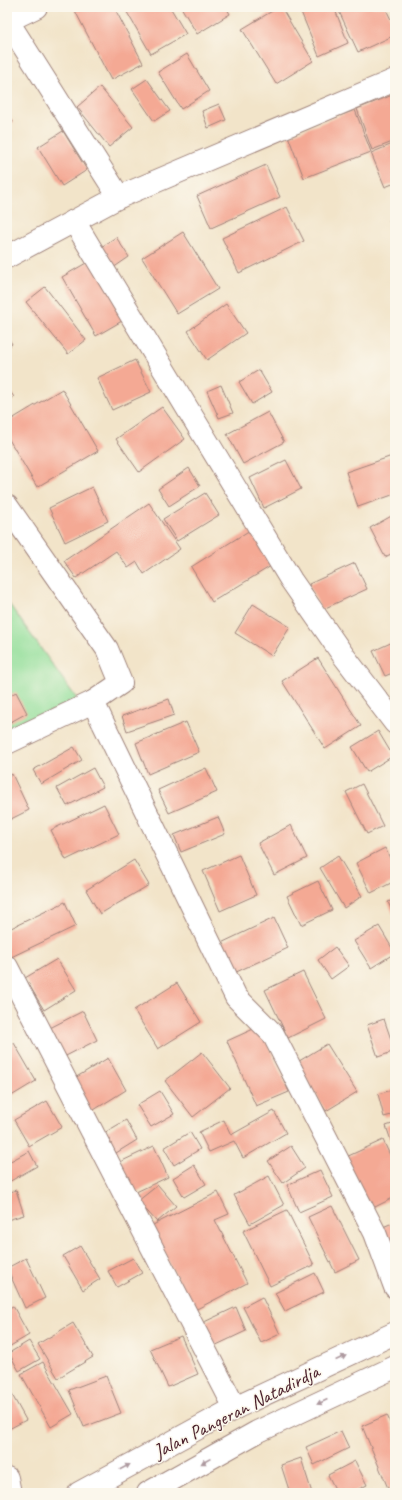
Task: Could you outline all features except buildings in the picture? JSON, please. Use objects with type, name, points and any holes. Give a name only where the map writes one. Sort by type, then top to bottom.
[{"type":"street","points":[[36,7],[7,20],[120,197]]},
{"type":"street","points":[[7,257],[120,197],[395,80]]},
{"type":"street","points":[[74,221],[291,580],[343,656],[395,723]]},
{"type":"street","points":[[7,506],[107,649],[121,683],[93,702],[7,743]]},
{"type":"street","points":[[93,702],[236,997],[273,1034],[375,1233],[395,1287]]},
{"type":"street","points":[[7,967],[235,1408]]},
{"type":"street","name":"Jalan Pangeran Natadirdja","points":[[78,1493],[105,1486],[235,1408],[395,1333]]},
{"type":"street","name":"Jalan Pangeran Natadirdja","points":[[148,1493],[257,1432],[394,1372]]},
{"type":"street","points":[[7,1478],[10,1493]]},
{"type":"green space","points":[[7,601],[77,699],[7,732]]}]
